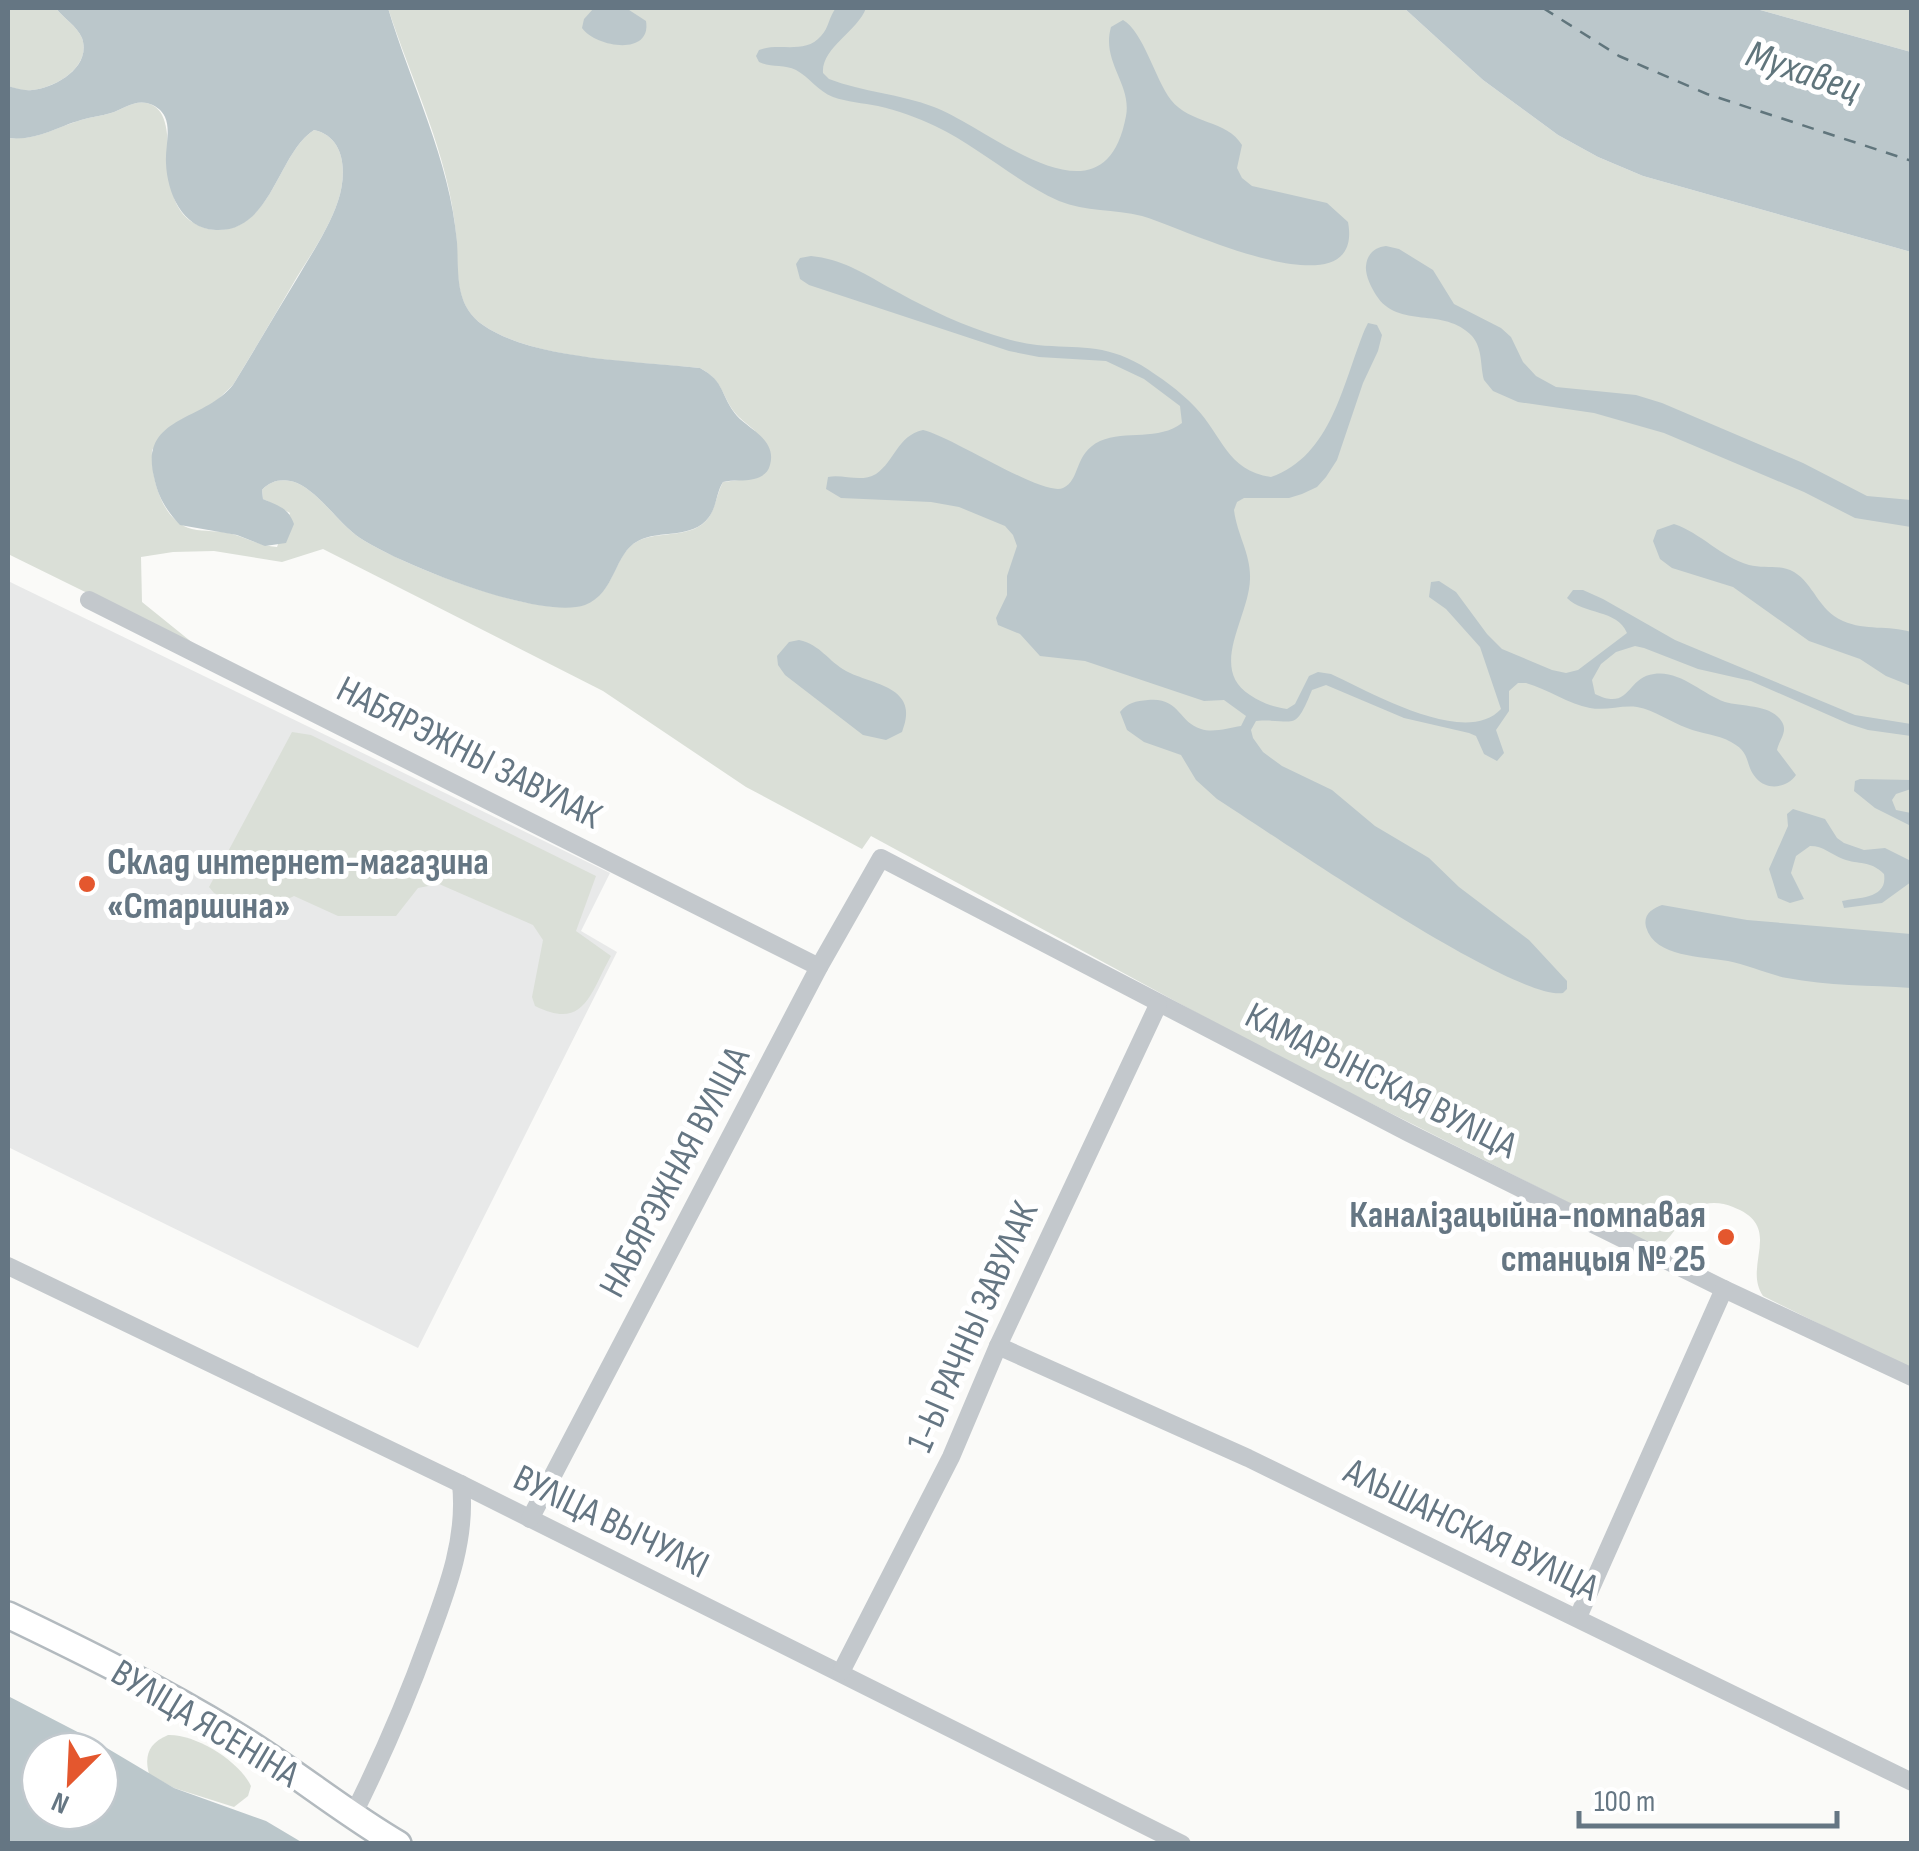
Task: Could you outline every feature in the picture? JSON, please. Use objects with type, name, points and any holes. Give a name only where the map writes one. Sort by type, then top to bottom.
[{"type":"street","name":"НАБЯРЭЖНЫ ЗАВУЛАК","points":[[89,600],[818,967]]},
{"type":"street","name":"НАБЯРЭЖНАЯ ВУЛІЦА","points":[[530,1519],[818,967],[880,858]]},
{"type":"street","name":"КАМАРЫНСКАЯ ВУЛІЦА","points":[[880,858],[1158,1005],[1724,1289],[1912,1377]]},
{"type":"street","name":"1-Ы РАЧНЫ ЗАВУЛАК","points":[[841,1672],[951,1457],[998,1346],[1158,1005]]},
{"type":"street","name":"ВУЛІЦА ВЫЧУЛКІ","points":[[8,1266],[461,1484],[1182,1844]]},
{"type":"street","points":[[1578,1617],[1724,1289]]},
{"type":"street","name":"АЛЬШАНСКАЯ ВУЛІЦА","points":[[998,1346],[1248,1458],[1912,1782]]},
{"type":"street","points":[[352,1817],[399,1722],[452,1579],[462,1524],[461,1484]]},
{"type":"street","name":"ВУЛІЦА ЯСЕНІНА","points":[[8,1614],[234,1734],[352,1817],[398,1844]]},
{"type":"shaded area","points":[[8,8],[56,8],[82,38],[84,48],[77,67],[61,80],[41,88],[8,86]]},
{"type":"shaded area","points":[[388,8],[1404,8],[1483,80],[1558,135],[1598,157],[1643,176],[1911,252],[1911,1369],[1763,1296],[1758,1284],[1757,1225],[1733,1207],[1714,1203],[1700,1206],[1662,1244],[1643,1240],[1269,1052],[871,836],[862,849],[746,787],[603,691],[323,549],[282,562],[214,551],[141,557],[142,602],[199,648],[8,554],[8,138],[38,135],[138,103],[159,110],[168,139],[173,195],[181,211],[205,228],[235,227],[250,218],[291,156],[314,130],[333,140],[343,169],[338,201],[325,231],[233,385],[210,407],[181,420],[152,450],[160,497],[181,524],[277,547],[290,513],[263,499],[262,490],[274,482],[292,481],[314,494],[360,538],[406,562],[505,597],[565,607],[595,599],[624,554],[638,541],[685,532],[702,524],[711,513],[723,482],[739,480],[755,431],[736,414],[714,378],[700,368],[618,361],[530,346],[483,325],[466,307],[459,284],[446,176]]},
{"type":"shaded area","points":[[1753,8],[1911,8],[1911,52]]},
{"type":"shaded area","points":[[8,581],[610,873],[581,931],[617,952],[418,1348],[8,1147]]},
{"type":"shaded area","points":[[292,732],[311,735],[596,876],[576,931],[611,956],[584,1004],[565,1014],[535,1006],[532,997],[543,940],[533,925],[439,884],[418,888],[396,916],[338,916],[294,896],[276,917],[266,918],[214,893],[209,887]]},
{"type":"shaded area","points":[[168,1735],[191,1739],[227,1759],[251,1786],[248,1796],[234,1807],[174,1788],[149,1774],[150,1750]]},
{"type":"water","points":[[56,8],[388,8],[447,182],[460,288],[474,317],[504,337],[529,346],[618,361],[700,368],[719,384],[737,416],[766,442],[771,456],[768,470],[754,479],[723,482],[712,513],[702,524],[685,532],[638,541],[624,554],[603,592],[585,605],[564,608],[505,598],[405,562],[360,538],[314,494],[292,481],[274,482],[262,490],[263,499],[292,518],[294,524],[286,543],[265,546],[237,535],[180,525],[163,503],[156,484],[152,457],[156,442],[164,431],[233,385],[330,221],[341,190],[341,158],[333,140],[314,130],[301,141],[250,219],[216,230],[194,223],[173,197],[166,163],[167,122],[153,105],[129,105],[37,136],[8,138],[8,86],[29,90],[51,85],[69,74],[82,58],[82,38]]},
{"type":"water","points":[[594,8],[626,8],[646,21],[646,32],[632,44],[598,40],[582,28]]},
{"type":"water","points":[[836,8],[866,8],[828,56],[823,73],[829,79],[934,107],[1014,151],[1071,171],[1095,167],[1114,150],[1126,116],[1125,94],[1109,40],[1111,27],[1123,20],[1137,34],[1171,100],[1188,114],[1227,131],[1242,145],[1237,168],[1242,178],[1252,186],[1327,203],[1348,222],[1346,250],[1328,263],[1299,265],[1226,247],[1142,216],[1069,205],[1027,184],[935,126],[893,110],[833,97],[796,70],[759,62],[759,50],[815,42]]},
{"type":"water","name":"Мухавец","points":[[1404,8],[1753,8],[1911,52],[1911,252],[1643,176],[1598,157],[1558,135],[1483,80]]},
{"type":"water","points":[[1386,246],[1399,249],[1433,270],[1454,304],[1501,328],[1536,376],[1556,387],[1636,395],[1662,403],[1803,463],[1867,496],[1911,500],[1911,527],[1855,518],[1804,492],[1664,433],[1594,413],[1518,402],[1493,391],[1484,380],[1480,352],[1472,336],[1448,322],[1396,312],[1376,295],[1367,277],[1367,262],[1372,252]]},
{"type":"water","points":[[811,256],[851,267],[936,312],[991,334],[1031,344],[1102,350],[1127,358],[1189,401],[1244,467],[1271,477],[1292,467],[1322,435],[1368,323],[1377,325],[1382,335],[1378,351],[1337,460],[1326,477],[1317,487],[1289,498],[1244,498],[1234,510],[1250,579],[1234,641],[1232,671],[1250,695],[1272,706],[1287,709],[1295,704],[1309,676],[1318,672],[1441,720],[1485,719],[1501,709],[1480,647],[1446,609],[1429,597],[1431,582],[1439,581],[1456,592],[1502,649],[1552,670],[1578,670],[1627,633],[1616,620],[1567,598],[1573,590],[1583,590],[1675,640],[1855,715],[1911,724],[1911,736],[1849,724],[1751,681],[1698,669],[1635,646],[1616,652],[1601,664],[1592,680],[1595,694],[1615,699],[1645,676],[1664,674],[1725,702],[1771,712],[1784,726],[1777,750],[1796,775],[1782,785],[1766,785],[1752,773],[1742,750],[1726,739],[1687,728],[1644,709],[1590,708],[1526,683],[1518,683],[1509,691],[1509,711],[1496,730],[1504,753],[1497,761],[1484,754],[1476,736],[1404,718],[1326,685],[1312,690],[1301,713],[1292,721],[1256,721],[1251,730],[1263,752],[1282,766],[1332,790],[1375,826],[1429,858],[1459,887],[1529,940],[1567,981],[1567,989],[1563,993],[1536,988],[1496,971],[1392,912],[1217,799],[1196,780],[1181,755],[1144,742],[1127,730],[1120,712],[1136,702],[1159,700],[1173,706],[1201,729],[1241,726],[1246,716],[1224,700],[1204,701],[1085,661],[1040,656],[1020,634],[998,625],[996,618],[1007,595],[1007,576],[1017,546],[1005,526],[959,507],[841,498],[826,489],[828,477],[864,478],[876,474],[907,438],[923,430],[1037,484],[1063,488],[1073,479],[1091,446],[1110,438],[1173,428],[1182,423],[1180,406],[1144,379],[1106,361],[1009,351],[809,285],[800,279],[796,264],[800,258]]},
{"type":"water","points":[[1674,524],[1739,561],[1794,572],[1843,621],[1911,632],[1911,686],[1860,659],[1809,641],[1733,587],[1672,568],[1660,559],[1653,541],[1657,530]]},
{"type":"water","points":[[799,640],[846,671],[899,696],[906,717],[902,732],[886,740],[863,735],[785,675],[777,656],[789,642]]},
{"type":"water","points":[[1911,780],[1911,789],[1896,794],[1892,800],[1896,810],[1911,813],[1911,826],[1875,808],[1854,791],[1855,781]]},
{"type":"water","points":[[1793,809],[1825,819],[1844,843],[1864,850],[1885,848],[1911,861],[1911,882],[1882,903],[1844,908],[1842,901],[1882,888],[1884,874],[1869,865],[1810,846],[1796,856],[1791,873],[1804,899],[1790,903],[1778,898],[1769,869],[1788,826],[1787,814]]},
{"type":"water","points":[[1662,905],[1747,920],[1911,934],[1911,988],[1802,981],[1669,950],[1651,937],[1645,922],[1652,910]]},
{"type":"water","points":[[8,1696],[76,1731],[20,1731],[20,1831],[120,1831],[120,1756],[174,1788],[266,1821],[303,1843],[8,1843]]},
{"type":"ferry route","points":[[1543,8],[1619,56],[1707,94],[1912,161]]},
{"type":"place","name":"Склад интернет-магазина «Старшина»","points":[[87,884]]},
{"type":"place","name":"Каналізацыйна-помпавая станцыя № 25","points":[[1726,1237]]}]
